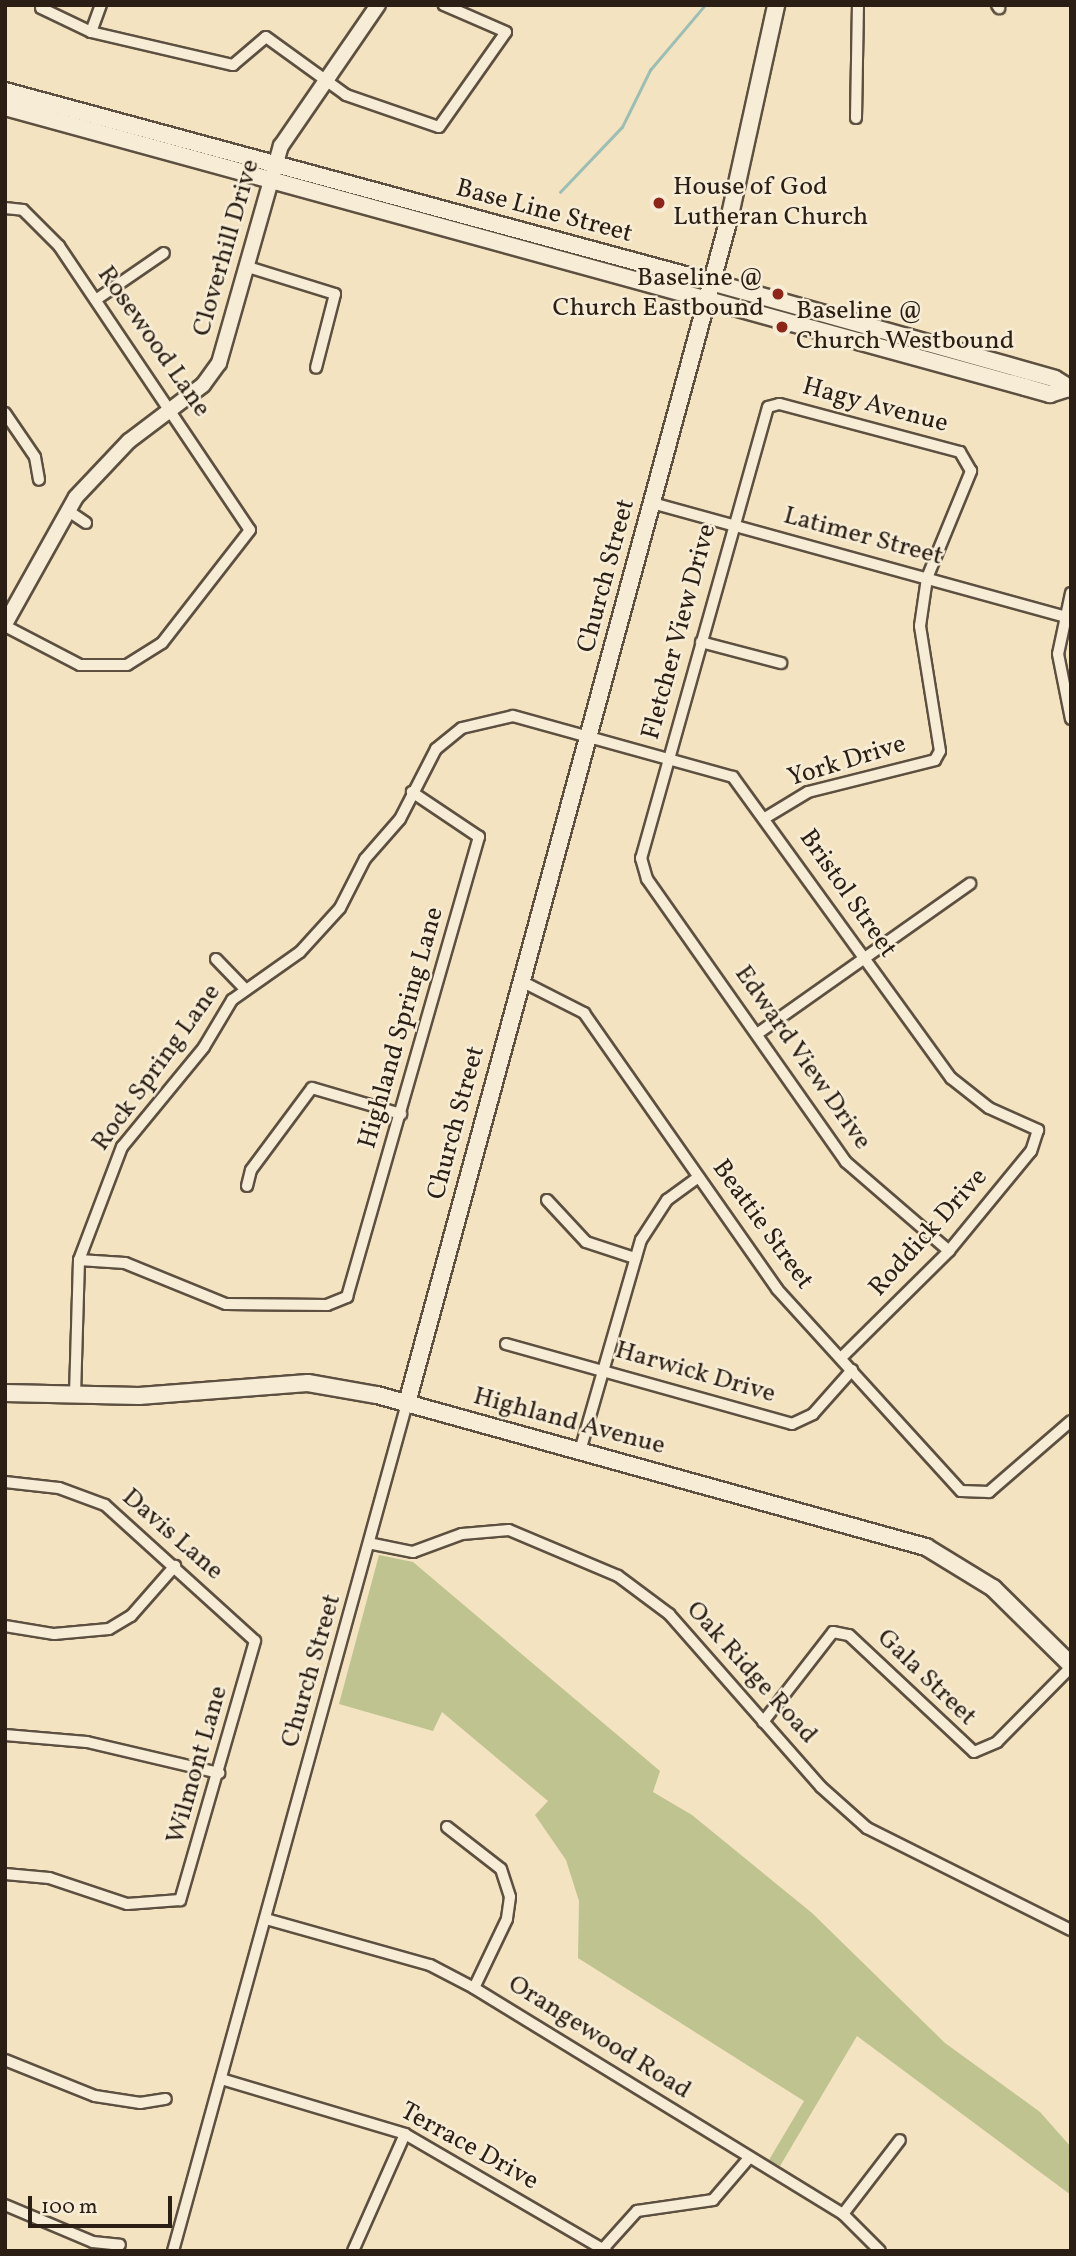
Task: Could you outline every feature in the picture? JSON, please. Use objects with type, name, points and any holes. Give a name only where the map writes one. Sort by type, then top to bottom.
[{"type":"main road","name":"Church Street","points":[[407,1403],[709,290],[776,5]]},
{"type":"main road","name":"Base Line Street","points":[[5,91],[274,174]]},
{"type":"main road","name":"Base Line Street","points":[[5,107],[274,174],[709,290],[899,335],[1055,379],[1070,386]]},
{"type":"main road","name":"Base Line Street","points":[[709,290],[826,332],[1050,394],[1070,386]]},
{"type":"main road","points":[[826,332],[887,340],[899,335]]},
{"type":"main road","name":"Highland Avenue","points":[[5,1393],[75,1395],[308,1383],[407,1403],[926,1547],[993,1588],[1071,1666]]},
{"type":"street","points":[[91,32],[101,5]]},
{"type":"street","name":"Cloverhill Drive","points":[[5,625],[67,510],[103,465],[172,409],[219,363],[274,174],[292,124],[378,5]]},
{"type":"street","points":[[41,8],[91,32],[233,65],[266,37],[322,79],[366,104],[439,127],[506,32],[444,5]]},
{"type":"street","points":[[856,118],[858,5]]},
{"type":"street","name":"Rosewood Lane","points":[[5,625],[80,665],[103,669],[143,658],[163,643],[245,537],[248,518],[59,246],[23,210],[7,207]]},
{"type":"street","points":[[97,299],[163,253]]},
{"type":"street","points":[[248,267],[335,294],[316,368]]},
{"type":"street","name":"Hagy Avenue","points":[[768,407],[779,404],[968,459],[966,490],[927,578]]},
{"type":"street","name":"Fletcher View Drive","points":[[641,869],[733,525],[768,407]]},
{"type":"street","points":[[5,413],[35,457],[39,480]]},
{"type":"street","name":"Latimer Street","points":[[652,503],[1062,616]]},
{"type":"street","points":[[67,510],[86,523]]},
{"type":"street","name":"York Drive","points":[[765,818],[808,792],[935,760],[940,751],[921,662],[927,578]]},
{"type":"street","points":[[1071,593],[1062,616],[1058,654],[1071,719]]},
{"type":"street","points":[[701,642],[781,663]]},
{"type":"street","name":"Rock Spring Lane","points":[[75,1395],[79,1261],[122,1147],[244,988],[324,929],[412,792],[436,749],[485,720],[539,720],[589,734]]},
{"type":"street","name":"Bristol Street","points":[[589,734],[733,777],[951,1079],[989,1108],[1038,1130]]},
{"type":"street","name":"Highland Spring Lane","points":[[79,1261],[125,1263],[226,1304],[339,1304],[370,1226],[479,837],[412,792]]},
{"type":"street","name":"Edward View Drive","points":[[641,869],[846,1162],[949,1251]]},
{"type":"street","points":[[757,1034],[970,884]]},
{"type":"street","points":[[216,959],[244,988]]},
{"type":"street","name":"Beattie Street","points":[[521,981],[584,1013],[777,1289],[961,1491],[974,1496],[989,1492],[1071,1421]]},
{"type":"street","points":[[247,1186],[251,1170],[312,1088],[401,1114]]},
{"type":"street","name":"Roddick Drive","points":[[841,1358],[949,1251],[1031,1151],[1038,1130]]},
{"type":"street","points":[[580,1451],[635,1258],[652,1220],[699,1177]]},
{"type":"street","points":[[547,1200],[586,1242],[635,1258]]},
{"type":"street","name":"Harwick Drive","points":[[506,1344],[792,1424],[813,1414],[852,1370]]},
{"type":"street","name":"Church Street","points":[[173,2251],[373,1544],[407,1403]]},
{"type":"street","name":"Davis Lane","points":[[5,1482],[59,1488],[105,1505],[255,1641]]},
{"type":"street","name":"Oak Ridge Road","points":[[373,1544],[413,1552],[463,1534],[509,1530],[586,1560],[668,1614],[763,1722],[867,1828],[1071,1930]]},
{"type":"street","points":[[5,1626],[54,1634],[108,1629],[131,1616],[175,1566]]},
{"type":"street","name":"Gala Street","points":[[763,1722],[833,1632],[849,1635],[974,1752],[997,1742],[1071,1666]]},
{"type":"street","name":"Wilmont Lane","points":[[5,1874],[49,1878],[127,1904],[180,1900],[219,1773],[255,1641]]},
{"type":"street","points":[[5,1735],[87,1742],[219,1773]]},
{"type":"street","points":[[447,1827],[501,1869],[510,1897],[507,1919],[474,1988]]},
{"type":"street","name":"Orangewood Road","points":[[267,1919],[430,1965],[474,1988],[843,2214],[880,2251]]},
{"type":"street","points":[[5,2060],[95,2096],[140,2104],[166,2099]]},
{"type":"street","name":"Terrace Drive","points":[[222,2080],[405,2134],[603,2250]]},
{"type":"street","points":[[353,2251],[405,2134]]},
{"type":"street","points":[[843,2214],[900,2140]]},
{"type":"street","points":[[603,2250],[637,2211],[713,2200],[749,2158]]},
{"type":"street","points":[[5,2204],[93,2242],[120,2245]]},
{"type":"green space","points":[[379,1555],[413,1562],[660,1771],[653,1792],[692,1815],[812,1913],[945,2043],[1040,2112],[1071,2147],[1071,2195],[857,2036],[780,2166],[769,2160],[804,2101],[578,1958],[579,1901],[566,1860],[535,1815],[548,1801],[442,1712],[433,1731],[339,1704]]},
{"type":"waterway","points":[[560,192],[622,127],[650,70],[705,5]]},
{"type":"place","name":"House of God Lutheran Church","points":[[659,203]]},
{"type":"place","name":"Baseline @ Church Eastbound","points":[[778,294]]},
{"type":"place","name":"Baseline @ Church Westbound","points":[[782,327]]}]
